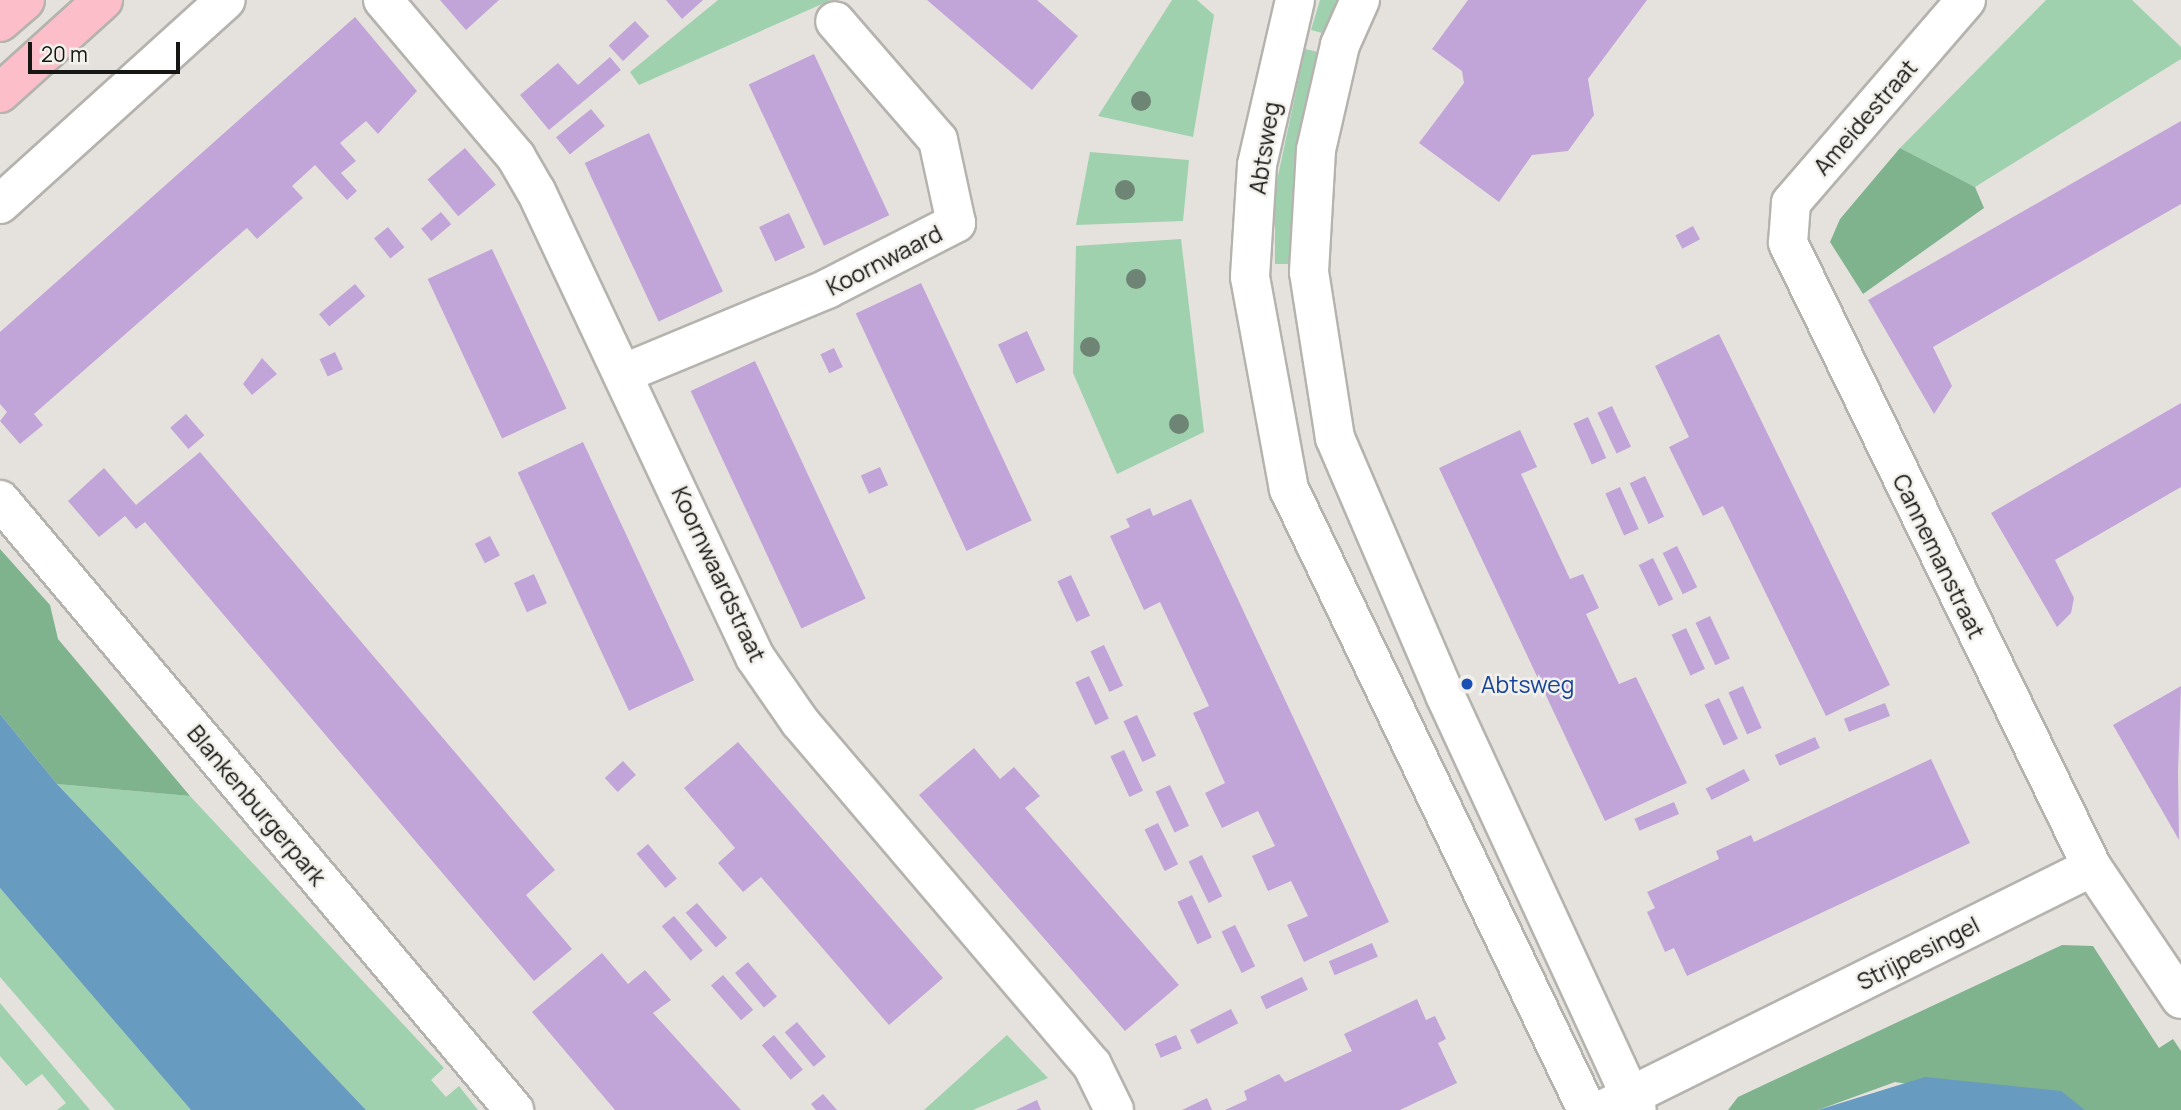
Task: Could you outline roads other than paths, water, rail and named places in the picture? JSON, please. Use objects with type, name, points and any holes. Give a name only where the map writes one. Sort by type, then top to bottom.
[{"type":"highway","points":[[0,22],[25,0]]},
{"type":"highway","points":[[0,93],[103,0]]},
{"type":"street","points":[[0,204],[226,0]]},
{"type":"street","name":"Koornwaardstraat","points":[[383,0],[516,157],[627,372],[755,657],[800,722],[1092,1065],[1114,1110]]},
{"type":"street","name":"Abtsweg","points":[[1295,0],[1257,165],[1250,277],[1289,489],[1587,1110]]},
{"type":"street","points":[[1360,0],[1340,45],[1316,150],[1309,272],[1335,438],[1624,1106]]},
{"type":"street","name":"Ameidestraat","points":[[1788,243],[1791,203],[1966,0]]},
{"type":"street","name":"Koornwaard","points":[[627,372],[827,289],[956,223],[938,140],[835,21]]},
{"type":"street","name":"Cannemanstraat","points":[[1788,243],[2092,867]]},
{"type":"street","name":"Blankenburgerpark","points":[[0,500],[514,1110]]},
{"type":"street","points":[[2092,867],[2181,999]]},
{"type":"street","name":"Strijpesingel","points":[[1624,1106],[2092,867]]},
{"type":"water","points":[[0,714],[57,784],[366,1110],[191,1110],[0,888]]},
{"type":"water","points":[[1925,1077],[2061,1091],[2085,1110],[1818,1110]]},
{"type":"place","name":"Abtsweg","points":[[1467,684]]}]
